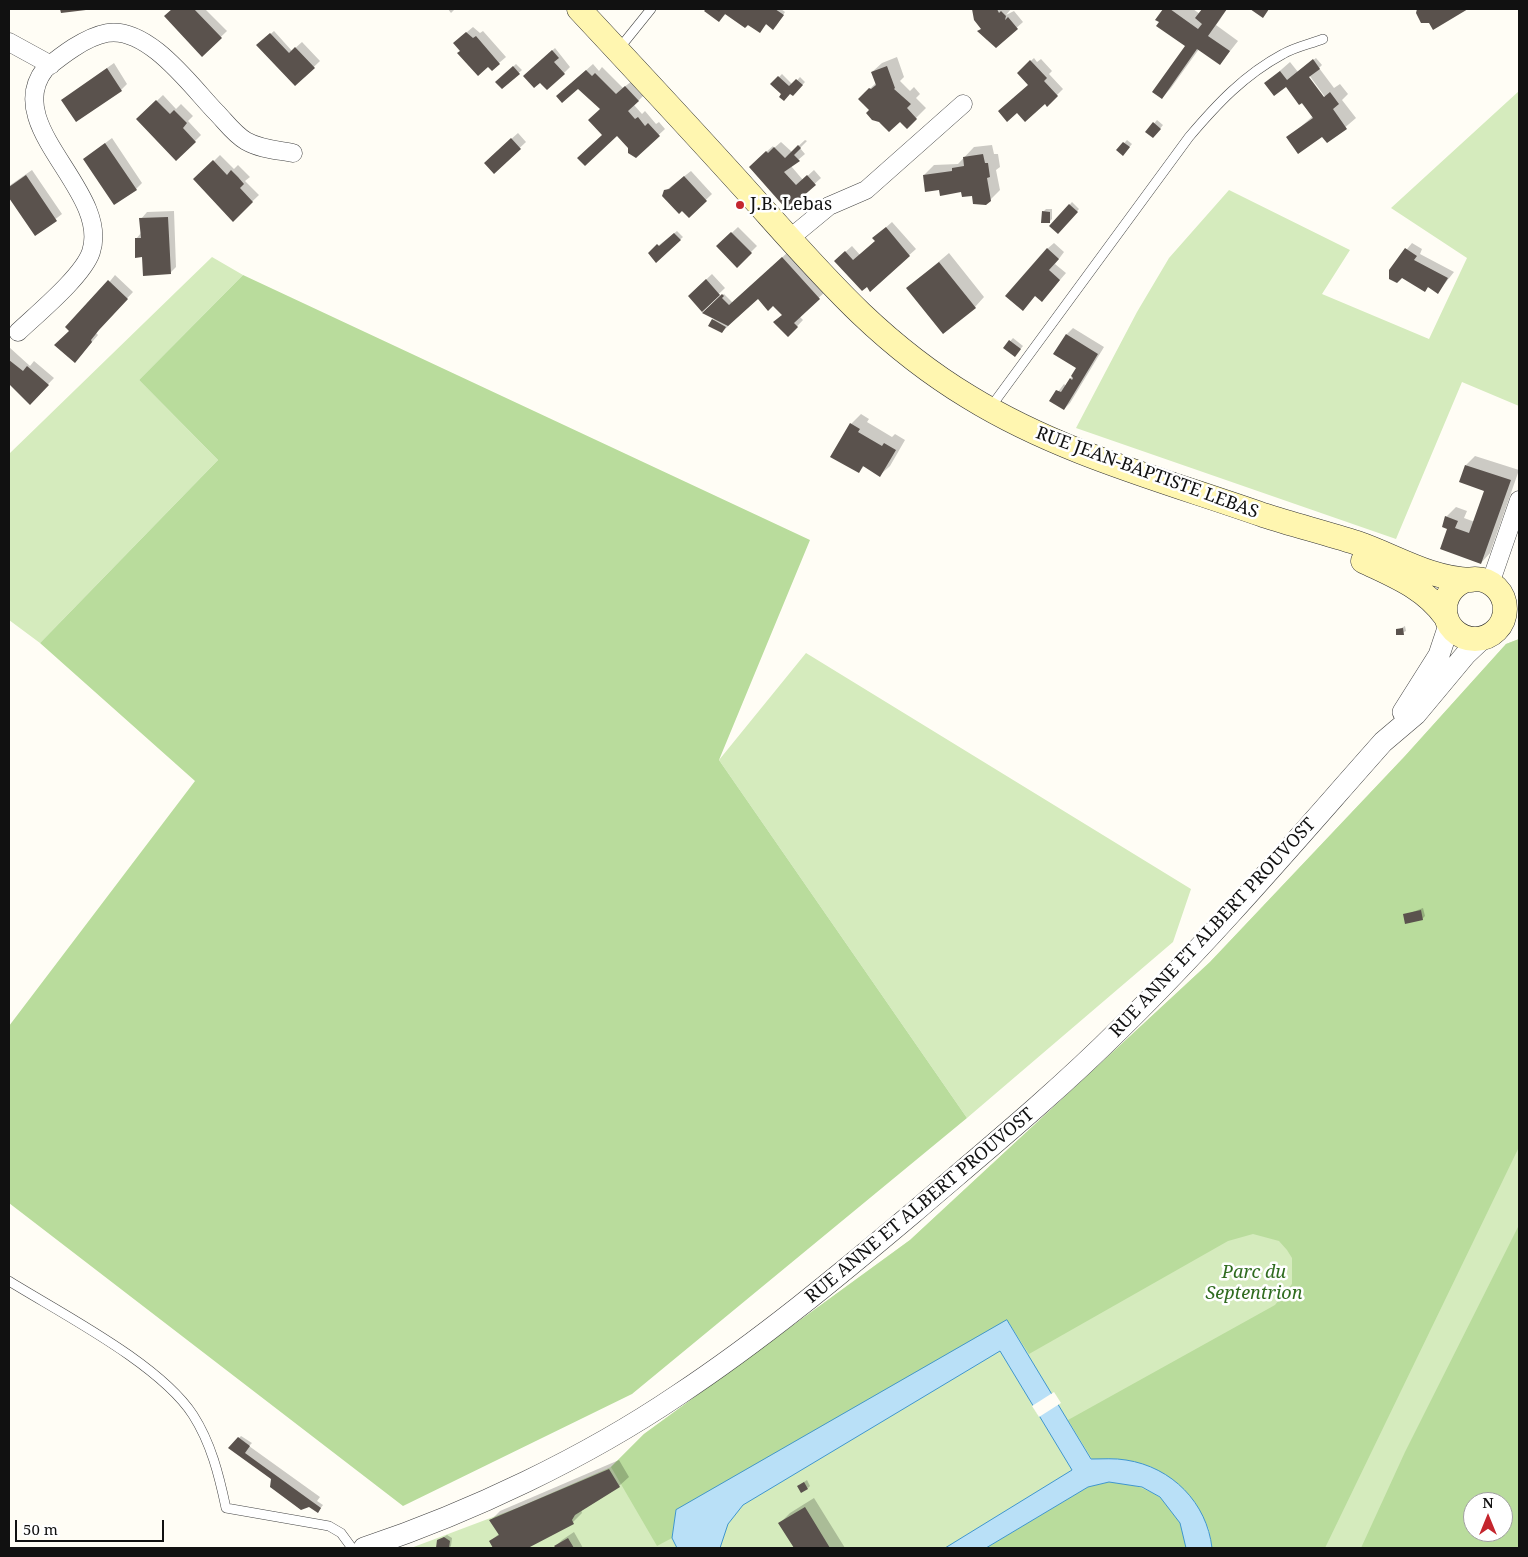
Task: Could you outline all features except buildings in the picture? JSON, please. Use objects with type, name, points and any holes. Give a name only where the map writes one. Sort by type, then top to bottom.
[{"type":"main road","name":"RUE JEAN-BAPTISTE LEBAS","points":[[579,9],[837,292],[883,335],[945,382],[989,409],[1027,429],[1077,450],[1285,522],[1360,544],[1438,575],[1495,591]]},
{"type":"main road","name":"RUE JEAN-BAPTISTE LEBAS","points":[[1285,522],[1408,583],[1432,600],[1447,620]]},
{"type":"main road","points":[[1461,582],[1495,591],[1505,607],[1501,628],[1464,637],[1447,620],[1446,601],[1450,592],[1461,582]]},
{"type":"street","points":[[18,332],[80,270],[91,252],[94,232],[88,215],[38,142],[28,121],[26,109],[29,90],[41,73],[86,42],[101,35],[116,33],[134,38],[163,56],[239,136],[256,145],[293,153]]},
{"type":"street","points":[[9,42],[51,65]]},
{"type":"street","points":[[789,239],[829,206],[866,190],[963,104]]},
{"type":"street","points":[[1495,591],[1519,500]]},
{"type":"street","name":"RUE ANNE ET ALBERT PROUVOST","points":[[1383,742],[1439,655],[1447,620]]},
{"type":"street","name":"RUE ANNE ET ALBERT PROUVOST","points":[[364,1548],[413,1530],[505,1491],[628,1427],[700,1381],[808,1300],[1048,1096],[1120,1030],[1194,954],[1383,742],[1416,714],[1466,654],[1501,628]]},
{"type":"lane","points":[[618,50],[651,9]]},
{"type":"lane","points":[[989,409],[1189,137],[1220,100],[1252,73],[1285,53],[1323,39]]},
{"type":"lane","points":[[9,1281],[139,1363],[179,1396],[194,1417],[208,1445],[226,1508],[329,1526],[341,1534],[352,1548]]},
{"type":"green space","points":[[1519,91],[1519,406],[1462,382],[1396,539],[1076,428],[1137,312],[1169,258],[1229,190],[1350,250],[1322,294],[1429,339],[1467,258],[1391,208]]},
{"type":"green space","points":[[212,257],[243,275],[139,380],[218,460],[40,643],[9,620],[9,454]]},
{"type":"green space","points":[[243,275],[810,540],[719,760],[967,1118],[632,1394],[403,1506],[9,1203],[9,1026],[195,781],[40,643],[218,460],[139,380]]},
{"type":"green space","name":"Parc du Septentrion","points":[[1519,639],[1519,1548],[411,1548],[517,1508],[611,1467],[644,1434],[910,1240],[1210,962],[1405,756],[1506,644]]},
{"type":"green space","name":"Parc du Septentrion","points":[[1519,639],[1519,1147],[1325,1548],[1212,1548],[1209,1529],[1195,1502],[1154,1468],[1127,1460],[1092,1459],[1068,1420],[1275,1305],[1292,1284],[1292,1258],[1279,1241],[1253,1234],[1228,1241],[1029,1354],[1007,1320],[676,1510],[672,1538],[657,1546],[611,1467],[644,1434],[910,1240],[1210,962],[1405,756],[1506,644]]},
{"type":"green space","points":[[806,653],[1191,889],[1173,942],[967,1118],[719,760]]},
{"type":"green space","points":[[1519,1225],[1519,1548],[1361,1548],[1405,1452]]},
{"type":"green space","points":[[1109,1482],[1138,1487],[1162,1499],[1178,1519],[1184,1532],[1186,1548],[986,1548],[1088,1487]]},
{"type":"water","points":[[1007,1320],[1091,1459],[1122,1459],[1143,1464],[1158,1470],[1172,1479],[1195,1502],[1209,1532],[1212,1548],[1186,1548],[1180,1523],[1160,1497],[1142,1487],[1109,1482],[1088,1487],[986,1548],[945,1548],[1072,1470],[1000,1351],[743,1505],[728,1524],[720,1548],[677,1548],[672,1538],[676,1510]]},
{"type":"pier","points":[[1054,1392],[1061,1403],[1039,1417],[1032,1406]]},
{"type":"place","name":"J.B. Lebas","points":[[740,205]]}]
